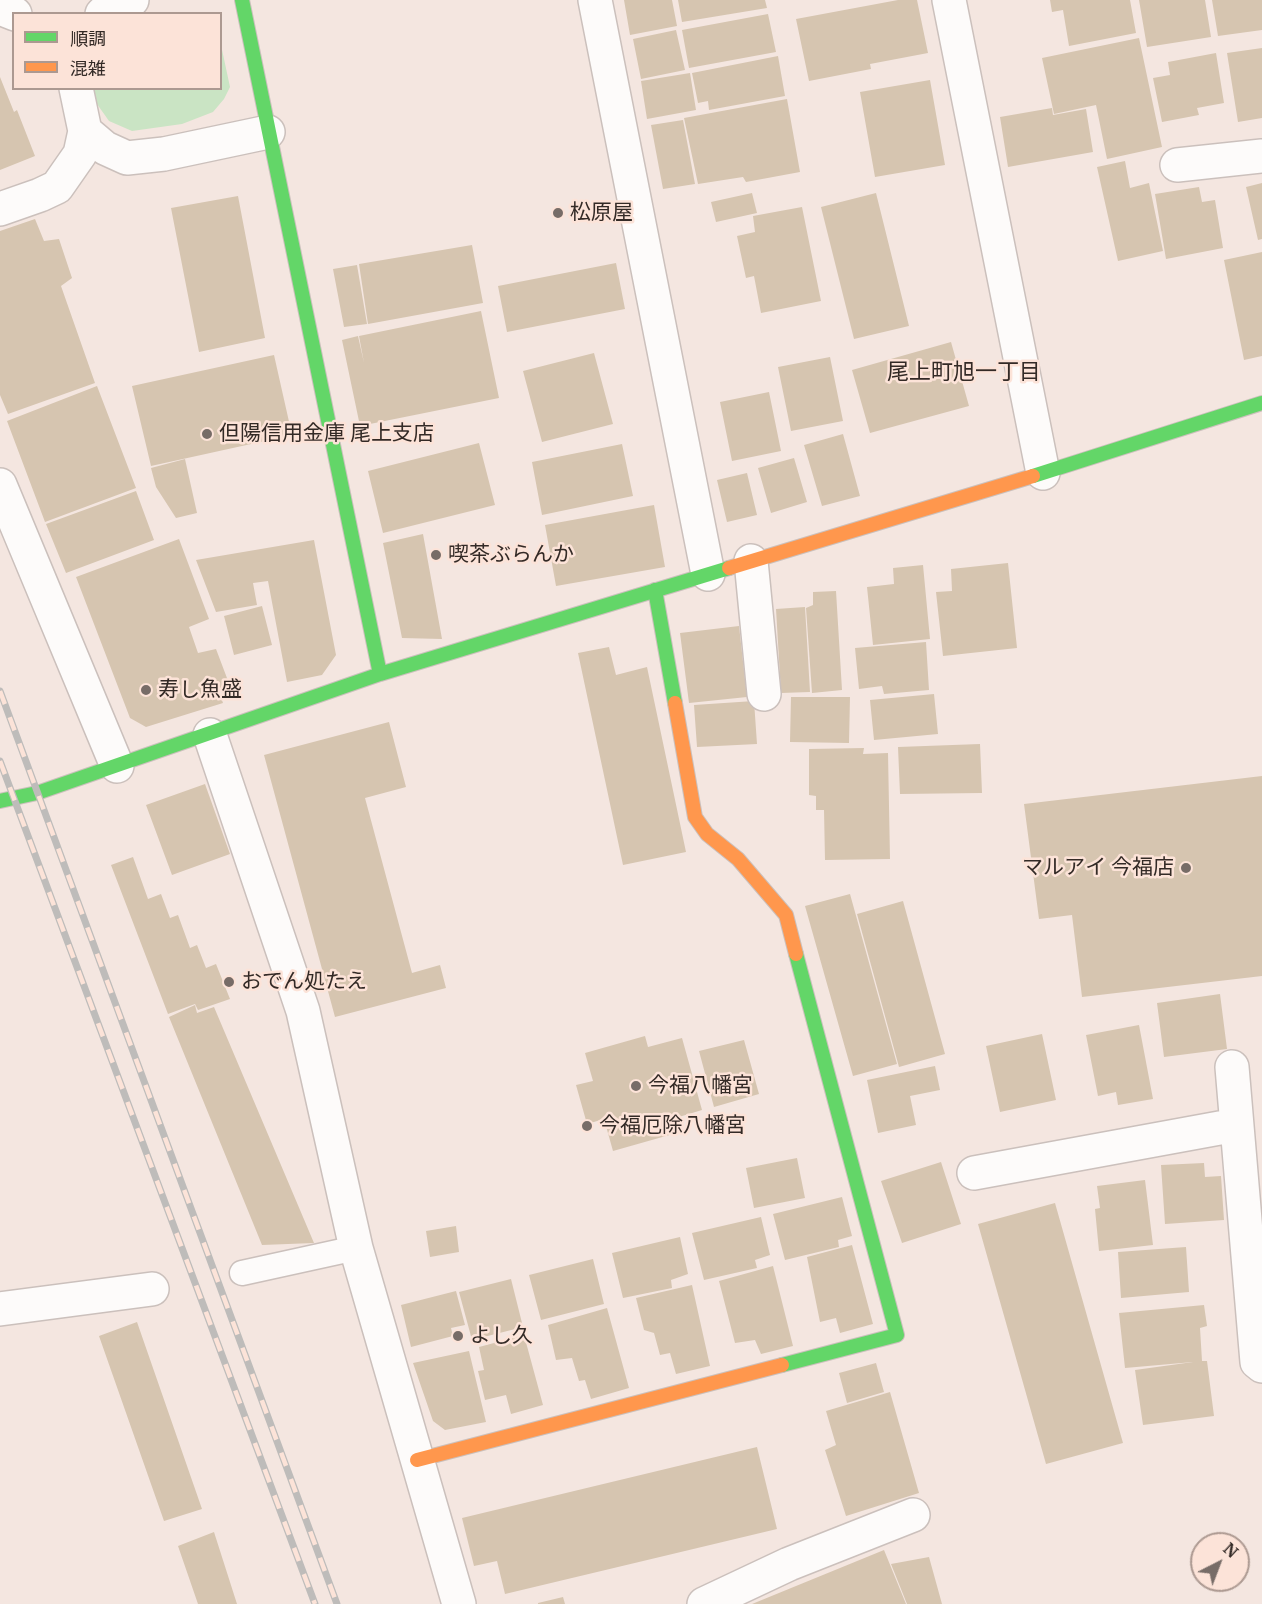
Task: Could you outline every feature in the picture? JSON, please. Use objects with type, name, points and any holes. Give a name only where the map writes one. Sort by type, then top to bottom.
[{"type":"street","points":[[104,12],[132,0]]},
{"type":"street","points":[[242,0],[380,674]]},
{"type":"street","points":[[595,0],[708,574]]},
{"type":"street","points":[[949,0],[1043,473]]},
{"type":"street","points":[[0,210],[57,187],[80,154],[85,131],[76,90]]},
{"type":"street","points":[[85,131],[105,148],[127,158],[164,154],[268,132]]},
{"type":"street","points":[[1177,165],[1262,156]]},
{"type":"street","points":[[0,801],[37,793],[210,735],[380,674],[1043,473],[1262,403]]},
{"type":"street","points":[[0,485],[117,766]]},
{"type":"street","points":[[751,561],[764,694]]},
{"type":"street","points":[[417,1460],[897,1335],[786,915],[738,859],[707,834],[694,817],[655,590]]},
{"type":"street","points":[[210,735],[303,1011],[356,1248],[459,1604]]},
{"type":"street","points":[[1232,1067],[1257,1362],[1262,1366]]},
{"type":"street","points":[[974,1173],[1236,1125]]},
{"type":"street","points":[[0,1309],[152,1289]]},
{"type":"street","points":[[704,1604],[789,1564],[913,1515]]},
{"type":"lane","points":[[242,1273],[356,1248]]},
{"type":"green space","points":[[222,50],[230,87],[213,112],[182,124],[132,131],[109,121],[97,104],[92,90],[222,90]]},
{"type":"building","points":[[624,0],[672,0],[677,26],[630,35]]},
{"type":"building","points":[[678,0],[765,0],[767,8],[682,22]]},
{"type":"building","points":[[898,0],[917,0],[928,53],[870,64],[871,69],[809,81],[796,19]]},
{"type":"building","points":[[1050,0],[1130,0],[1136,33],[1069,46],[1063,10],[1052,12]]},
{"type":"building","points":[[1139,0],[1205,0],[1211,37],[1147,47]]},
{"type":"building","points":[[1212,0],[1262,0],[1262,30],[1218,36]]},
{"type":"building","points":[[768,14],[776,52],[689,68],[682,30]]},
{"type":"building","points":[[676,30],[685,70],[641,79],[633,39]]},
{"type":"building","points":[[1139,38],[1162,147],[1107,159],[1096,105],[1054,114],[1042,58]]},
{"type":"building","points":[[1262,48],[1262,118],[1238,122],[1227,53]]},
{"type":"building","points":[[1216,53],[1224,103],[1197,108],[1199,115],[1162,122],[1153,78],[1170,75],[1168,62]]},
{"type":"building","points":[[778,56],[785,96],[709,110],[708,101],[698,103],[692,73]]},
{"type":"building","points":[[690,73],[696,110],[647,119],[641,81]]},
{"type":"building","points":[[0,77],[14,112],[17,110],[35,156],[0,170]]},
{"type":"building","points":[[930,80],[945,165],[875,177],[860,92]]},
{"type":"building","points":[[787,99],[800,172],[746,182],[743,177],[698,184],[684,118]]},
{"type":"building","points":[[1052,108],[1053,115],[1086,109],[1093,152],[1008,167],[1000,117]]},
{"type":"building","points":[[683,120],[695,184],[663,189],[651,125]]},
{"type":"building","points":[[1125,161],[1130,188],[1149,183],[1163,251],[1118,261],[1097,167]]},
{"type":"building","points":[[1262,183],[1262,239],[1258,240],[1246,187]]},
{"type":"building","points":[[1199,187],[1202,202],[1215,200],[1223,248],[1166,259],[1155,194]]},
{"type":"building","points":[[752,193],[757,213],[716,222],[711,202]]},
{"type":"building","points":[[876,193],[909,326],[854,339],[821,207]]},
{"type":"building","points":[[238,196],[265,338],[199,352],[171,208]]},
{"type":"building","points":[[802,207],[821,301],[761,313],[754,276],[746,278],[737,236],[755,232],[753,216]]},
{"type":"building","points":[[35,219],[44,241],[59,239],[72,278],[61,286],[95,383],[8,414],[0,395],[0,231]]},
{"type":"building","points":[[472,245],[483,303],[368,324],[359,264]]},
{"type":"building","points":[[1262,252],[1262,356],[1244,360],[1224,260]]},
{"type":"building","points":[[616,263],[625,309],[507,332],[498,286]]},
{"type":"building","points":[[357,265],[367,324],[344,327],[333,269]]},
{"type":"building","points":[[481,311],[499,398],[360,426],[342,340],[358,336],[364,363],[359,336]]},
{"type":"building","points":[[951,342],[969,406],[870,433],[852,370]]},
{"type":"building","points":[[594,353],[613,424],[542,442],[523,371]]},
{"type":"building","points":[[274,355],[292,435],[151,466],[132,386]]},
{"type":"building","points":[[830,357],[843,421],[791,431],[778,367]]},
{"type":"building","points":[[97,386],[136,488],[45,522],[7,421]]},
{"type":"building","points":[[769,392],[781,451],[732,461],[720,402]]},
{"type":"building","points":[[843,434],[860,496],[822,506],[804,445]]},
{"type":"building","points":[[479,443],[495,505],[383,533],[368,471]]},
{"type":"building","points":[[622,444],[633,496],[542,515],[532,462]]},
{"type":"building","points":[[794,458],[807,502],[771,513],[758,468]]},
{"type":"building","points":[[185,459],[197,513],[176,518],[156,487],[151,468]]},
{"type":"building","points":[[747,473],[757,515],[727,522],[717,480]]},
{"type":"building","points":[[136,491],[154,540],[66,573],[46,524]]},
{"type":"building","points":[[654,505],[665,567],[556,586],[545,525]]},
{"type":"building","points":[[423,534],[442,639],[402,638],[383,543]]},
{"type":"building","points":[[179,539],[209,619],[189,627],[198,653],[216,649],[230,686],[219,692],[223,703],[146,727],[130,718],[76,577]]},
{"type":"building","points":[[314,540],[336,655],[322,675],[287,682],[268,581],[253,583],[257,605],[216,612],[196,560]]},
{"type":"building","points":[[1008,563],[1017,648],[943,656],[936,592],[952,591],[951,569]]},
{"type":"building","points":[[923,565],[930,639],[873,645],[867,587],[894,584],[893,568]]},
{"type":"building","points":[[836,591],[842,690],[812,693],[806,608],[813,605],[813,592]]},
{"type":"building","points":[[262,606],[272,645],[234,655],[224,616]]},
{"type":"building","points":[[805,607],[810,692],[781,693],[776,609]]},
{"type":"building","points":[[739,626],[747,697],[689,703],[680,633]]},
{"type":"building","points":[[926,642],[929,690],[884,694],[882,686],[859,689],[855,648]]},
{"type":"building","points":[[609,647],[616,675],[647,667],[686,852],[623,865],[578,653]]},
{"type":"building","points":[[934,694],[938,734],[874,740],[870,700]]},
{"type":"building","points":[[791,697],[850,697],[849,743],[790,742]]},
{"type":"building","points":[[754,701],[757,744],[697,747],[694,705]]},
{"type":"building","points":[[389,722],[406,787],[365,798],[412,973],[440,965],[446,988],[335,1017],[264,755]]},
{"type":"building","points":[[980,744],[982,793],[900,794],[898,747]]},
{"type":"building","points":[[864,748],[863,754],[888,753],[890,859],[825,860],[824,810],[816,810],[816,796],[809,795],[809,749]]},
{"type":"building","points":[[1262,776],[1262,976],[1082,997],[1072,915],[1039,919],[1024,804]]},
{"type":"building","points":[[205,784],[230,854],[172,875],[146,805]]},
{"type":"building","points":[[133,857],[148,899],[161,894],[170,918],[178,915],[190,948],[197,945],[206,968],[216,964],[230,999],[198,1010],[195,1004],[168,1014],[111,865]]},
{"type":"building","points":[[850,894],[897,1064],[853,1076],[805,906]]},
{"type":"building","points":[[903,901],[945,1054],[899,1067],[857,914]]},
{"type":"building","points":[[1220,994],[1227,1049],[1164,1057],[1157,1003]]},
{"type":"building","points":[[195,1005],[197,1013],[214,1007],[314,1243],[262,1245],[169,1017]]},
{"type":"building","points":[[1139,1025],[1153,1099],[1118,1105],[1116,1092],[1098,1096],[1086,1035]]},
{"type":"building","points":[[1042,1034],[1056,1100],[1000,1112],[986,1046]]},
{"type":"building","points":[[645,1036],[648,1047],[682,1038],[702,1110],[669,1120],[673,1134],[613,1151],[604,1119],[587,1124],[576,1085],[593,1081],[585,1053]]},
{"type":"building","points":[[744,1040],[759,1094],[714,1107],[699,1051]]},
{"type":"building","points":[[935,1066],[940,1090],[910,1096],[916,1125],[878,1133],[867,1080]]},
{"type":"building","points":[[797,1158],[805,1198],[754,1208],[746,1168]]},
{"type":"building","points":[[941,1162],[961,1224],[902,1243],[881,1181]]},
{"type":"building","points":[[1204,1163],[1205,1177],[1221,1176],[1224,1220],[1165,1224],[1161,1165]]},
{"type":"building","points":[[1145,1180],[1153,1245],[1099,1251],[1095,1209],[1100,1208],[1097,1186]]},
{"type":"building","points":[[842,1197],[852,1236],[838,1240],[839,1247],[785,1260],[773,1214]]},
{"type":"building","points":[[1055,1203],[1123,1443],[1046,1464],[978,1224]]},
{"type":"building","points":[[761,1217],[770,1255],[755,1260],[757,1268],[704,1280],[692,1233]]},
{"type":"building","points":[[456,1226],[459,1252],[430,1257],[426,1231]]},
{"type":"building","points":[[680,1237],[688,1274],[671,1280],[672,1288],[623,1298],[612,1253]]},
{"type":"building","points":[[852,1245],[873,1324],[840,1333],[836,1318],[820,1322],[807,1257]]},
{"type":"building","points":[[1186,1247],[1189,1292],[1121,1298],[1118,1252]]},
{"type":"building","points":[[593,1259],[604,1304],[541,1320],[529,1275]]},
{"type":"building","points":[[773,1266],[793,1346],[761,1354],[755,1340],[735,1343],[719,1281]]},
{"type":"building","points":[[511,1279],[523,1327],[472,1340],[459,1292]]},
{"type":"building","points":[[692,1285],[710,1366],[676,1374],[670,1353],[660,1355],[654,1333],[644,1330],[636,1298]]},
{"type":"building","points":[[456,1291],[465,1325],[451,1328],[453,1336],[411,1347],[401,1305]]},
{"type":"building","points":[[1204,1305],[1207,1326],[1200,1328],[1202,1361],[1207,1361],[1214,1416],[1143,1425],[1135,1370],[1193,1362],[1125,1368],[1119,1313]]},
{"type":"building","points":[[607,1308],[629,1388],[591,1399],[585,1380],[579,1381],[572,1358],[556,1360],[548,1325]]},
{"type":"building","points":[[137,1322],[202,1509],[164,1521],[99,1336]]},
{"type":"building","points":[[524,1335],[543,1405],[511,1414],[506,1395],[485,1400],[478,1371],[484,1370],[479,1347]]},
{"type":"building","points":[[469,1351],[486,1422],[445,1430],[433,1421],[413,1363]]},
{"type":"building","points":[[876,1363],[884,1392],[847,1403],[839,1373]]},
{"type":"building","points":[[890,1392],[919,1493],[846,1516],[825,1450],[836,1445],[826,1411]]},
{"type":"building","points":[[757,1447],[777,1529],[505,1594],[497,1561],[474,1566],[462,1518]]},
{"type":"building","points":[[214,1532],[237,1604],[198,1604],[178,1546]]},
{"type":"building","points":[[884,1550],[906,1604],[752,1604]]},
{"type":"building","points":[[929,1557],[942,1604],[907,1604],[891,1564]]},
{"type":"building","points":[[563,1597],[565,1604],[538,1604],[538,1603]]},
{"type":"railway","points":[[0,691],[337,1604]]},
{"type":"railway","points":[[0,761],[315,1604]]},
{"type":"traffic: fast","points":[[242,0],[380,674]]},
{"type":"traffic: fast","points":[[1033,476],[1262,403]]},
{"type":"traffic: fast","points":[[0,801],[37,793],[380,674],[729,568]]},
{"type":"traffic: fast","points":[[655,590],[675,703]]},
{"type":"traffic: fast","points":[[782,1365],[897,1335],[796,954]]},
{"type":"traffic: slow","points":[[729,568],[1033,476]]},
{"type":"traffic: slow","points":[[675,703],[695,817],[707,834],[738,859],[786,915],[796,954]]},
{"type":"traffic: slow","points":[[417,1460],[782,1365]]},
{"type":"place","name":"松原屋","points":[[558,213]]},
{"type":"place","name":"但陽信用金庫 尾上支店","points":[[207,434]]},
{"type":"place","name":"喫茶ぶらんか","points":[[436,555]]},
{"type":"place","name":"寿し魚盛","points":[[146,690]]},
{"type":"place","name":"マルアイ 今福店","points":[[1186,868]]},
{"type":"place","name":"おでん処たえ","points":[[229,982]]},
{"type":"place","name":"今福八幡宮","points":[[636,1086]]},
{"type":"place","name":"今福厄除八幡宮","points":[[587,1126]]},
{"type":"place","name":"よし久","points":[[458,1336]]},
{"type":"district","name":"尾上町旭一丁目","points":[[964,373]]}]
